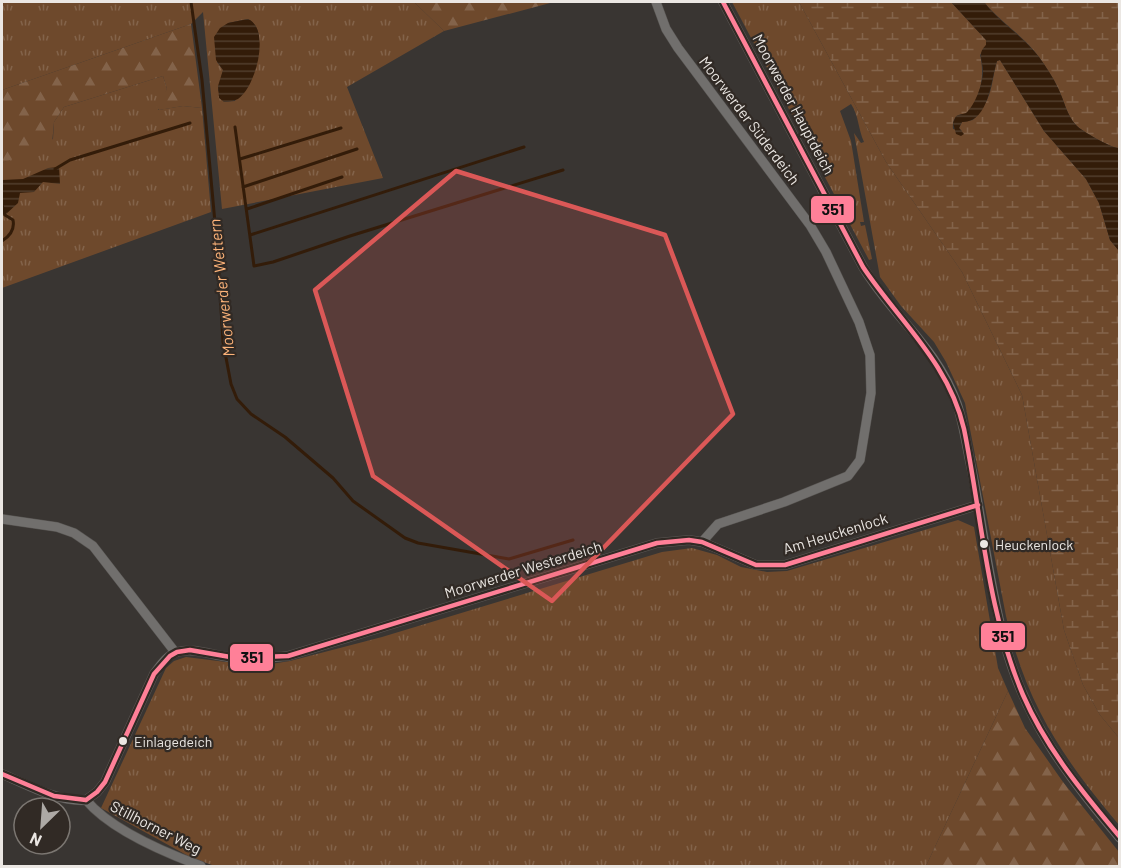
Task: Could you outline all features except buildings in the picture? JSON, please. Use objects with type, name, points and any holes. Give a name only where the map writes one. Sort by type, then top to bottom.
[{"type":"street","name":"Moorwerder Süderdeich","points":[[656,2],[666,29],[678,48],[810,225],[826,252],[859,322],[870,356],[872,384],[860,460],[848,476],[784,502],[718,524],[702,542]]},
{"type":"street","name":"Moorwerder Hauptdeich","points":[[723,2],[863,267],[884,298],[921,340],[940,366],[957,406],[1004,640],[1026,701],[1065,771],[1119,838]]},
{"type":"street","name":"Am Heuckenlock","points":[[702,542],[756,565],[785,565],[978,506]]},
{"type":"street","points":[[2,519],[57,527],[74,533],[93,546],[175,652],[163,661],[154,674],[105,782],[86,800],[73,801],[59,797],[2,774]]},
{"type":"street","name":"Moorwerder Westerdeich","points":[[175,652],[189,650],[227,657],[258,659],[288,656],[657,543],[681,540],[702,542]]},
{"type":"street","name":"Stillhorner Weg","points":[[86,800],[97,813],[138,837],[173,856],[201,867]]},
{"type":"highlighted area","points":[[456,171],[665,235],[733,414],[552,601],[373,476],[315,290]]},
{"type":"green space","points":[[2,2],[414,2],[444,31],[347,87],[383,178],[222,209],[203,12],[191,24],[2,90]],"holes":[[[248,19],[256,26],[259,35],[258,46],[250,70],[235,101],[224,102],[218,90],[223,70],[217,62],[228,23]]]},
{"type":"green space","points":[[414,2],[554,2],[444,31]]},
{"type":"green space","points":[[732,2],[799,2],[886,162],[962,272],[1022,395],[1064,630],[1083,685],[1100,715],[1119,738],[1119,825],[1063,752],[1024,676],[1006,616],[965,403],[934,342],[901,306],[880,277],[854,133],[861,143],[864,142],[854,109],[851,104],[840,111],[851,141],[864,222],[860,222],[861,226],[865,225],[872,259],[869,260]]},
{"type":"green space","points":[[799,2],[951,2],[986,40],[986,45],[980,55],[981,86],[966,114],[955,117],[953,129],[962,131],[959,128],[962,122],[973,120],[983,108],[991,90],[997,61],[1000,60],[1044,131],[1086,179],[1099,203],[1110,240],[1119,251],[1119,738],[1100,715],[1083,685],[1064,630],[1022,395],[962,272],[886,162]]},
{"type":"green space","points":[[984,2],[1119,2],[1119,148],[1110,146],[1076,125],[1068,113],[1054,80],[1039,57]]},
{"type":"green space","points":[[191,24],[202,108],[183,106],[159,110],[156,106],[167,89],[163,76],[64,107],[54,122],[52,144],[2,163],[2,90]]},
{"type":"green space","points":[[163,76],[167,89],[158,110],[183,106],[202,108],[211,212],[2,288],[2,163],[53,139],[54,122],[64,107]]},
{"type":"green space","points":[[958,520],[974,527],[998,668],[1008,691],[926,866],[215,866],[192,858],[101,808],[166,668],[174,661],[186,657],[258,666],[290,661],[382,637],[662,552],[692,548],[717,555],[741,567],[767,572],[787,571]]},
{"type":"green space","points":[[1008,691],[1025,728],[1063,782],[1119,852],[1119,866],[926,866]]},
{"type":"shaded area","points":[[951,2],[984,2],[1039,57],[1054,80],[1068,113],[1076,125],[1110,146],[1119,148],[1119,251],[1110,240],[1099,203],[1086,179],[1044,131],[1000,60],[997,61],[983,108],[971,120],[962,122],[959,128],[964,134],[961,136],[956,134],[953,123],[956,116],[969,110],[980,89],[983,73],[981,52],[986,45],[986,40]]},
{"type":"shaded area","points":[[248,19],[255,25],[259,34],[260,46],[255,71],[245,93],[238,99],[224,102],[219,98],[218,86],[223,70],[216,60],[214,37],[220,28],[228,23]]},
{"type":"shaded area","points":[[59,167],[60,184],[43,182],[34,192],[20,193],[18,203],[5,215],[2,214],[2,180],[23,179],[48,168]]},
{"type":"waterway","name":"Moorwerder Wettern","points":[[191,2],[202,80],[218,256],[223,342],[231,384],[237,399],[251,414],[285,437],[333,478],[353,501],[405,538],[418,543],[509,559],[573,540]]},
{"type":"waterway","points":[[55,169],[70,160],[190,123]]},
{"type":"waterway","points":[[235,127],[254,266],[273,262],[563,170]]},
{"type":"waterway","points":[[240,159],[341,128]]},
{"type":"waterway","points":[[250,235],[524,147]]},
{"type":"waterway","points":[[243,187],[357,149]]},
{"type":"waterway","points":[[247,209],[342,177]]},
{"type":"waterway","points":[[2,205],[5,215],[13,220],[11,232],[2,241]]},
{"type":"transit line","name":"351","points":[[723,2],[863,267],[935,363],[947,383],[964,429],[993,597],[1001,630],[1023,695],[1054,752],[1120,837]]},
{"type":"transit line","name":"351","points":[[86,800],[105,782],[154,674],[170,656],[177,652],[190,650],[236,658],[288,656],[657,543],[689,540],[702,542],[756,565],[785,565],[978,505]]},
{"type":"transit line","name":"351","points":[[2,774],[54,796],[86,800]]},
{"type":"place","name":"Heuckenlock","points":[[984,544]]},
{"type":"place","name":"Einlagedeich","points":[[123,741]]}]
